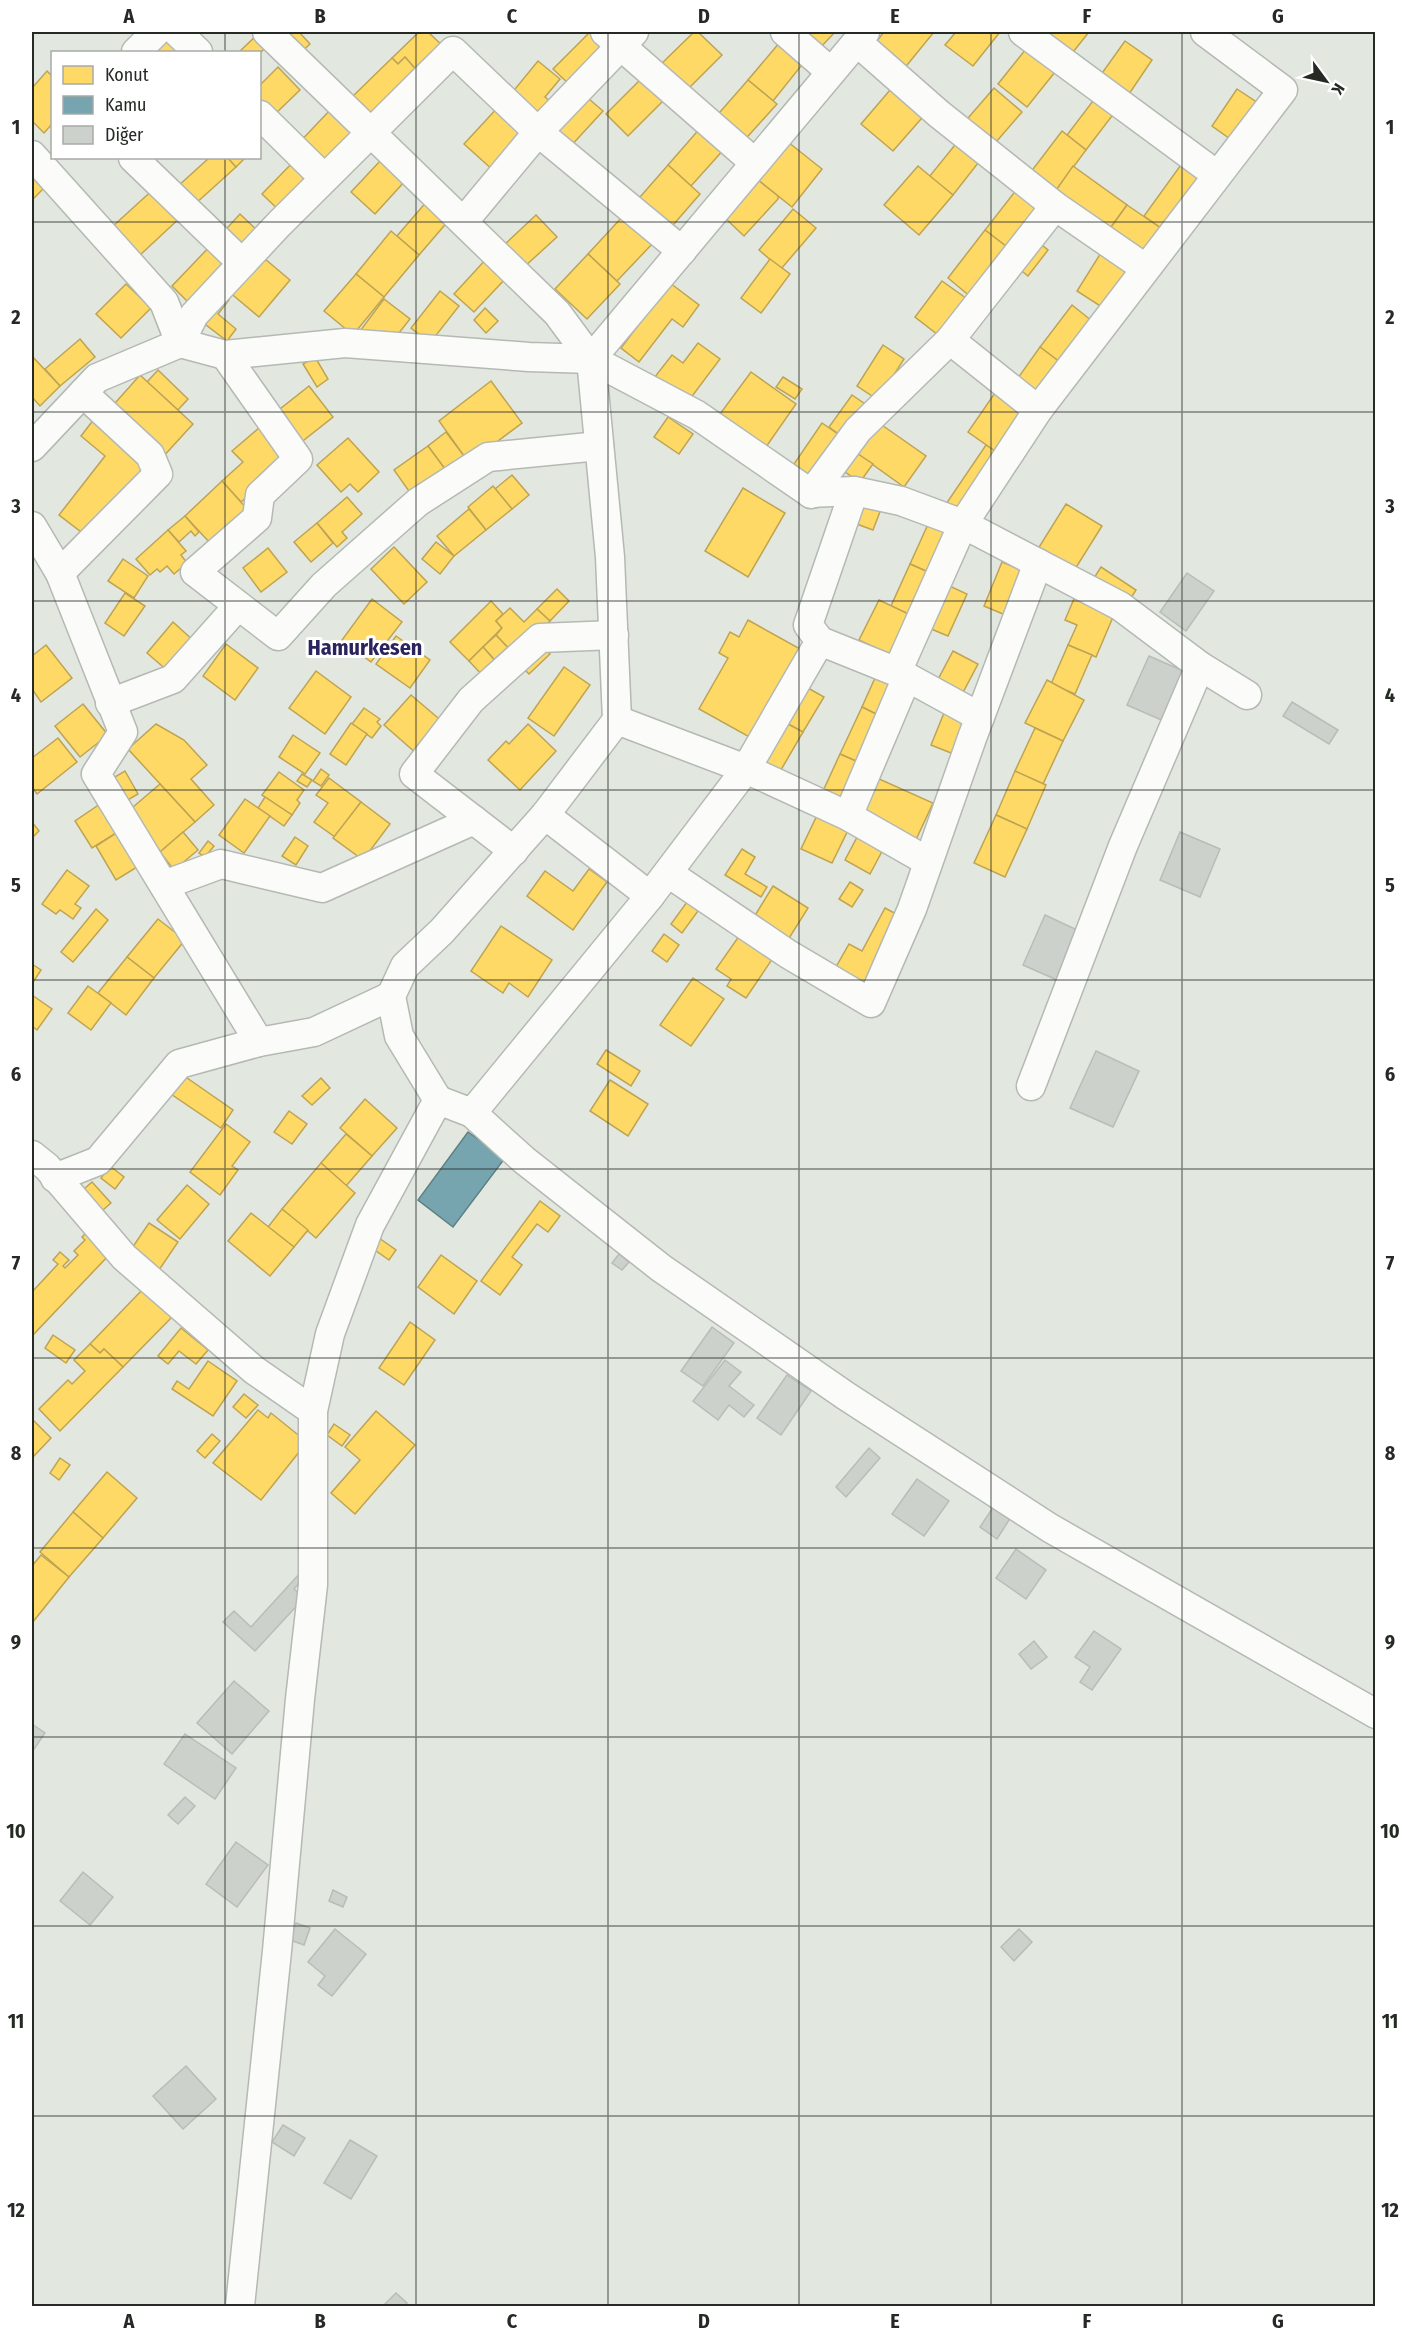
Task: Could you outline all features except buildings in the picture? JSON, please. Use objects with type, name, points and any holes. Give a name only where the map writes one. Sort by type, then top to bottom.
[{"type":"street","points":[[137,51],[156,32]]},
{"type":"street","points":[[177,32],[197,51]]},
{"type":"street","points":[[267,32],[557,313],[591,359],[697,415],[811,494],[854,491],[901,501],[963,524],[1120,606],[1200,666],[1247,695]]},
{"type":"street","points":[[785,32],[831,72]]},
{"type":"street","points":[[1023,32],[1217,175]]},
{"type":"street","points":[[848,816],[963,524],[1038,410],[1283,90],[1205,32]]},
{"type":"street","points":[[464,221],[620,36],[755,163]]},
{"type":"street","points":[[1145,268],[1055,206],[939,114],[861,37],[591,359],[610,557],[617,720],[545,815],[514,851],[442,931],[405,966],[391,996],[399,1036],[438,1100],[472,1113],[524,1160],[661,1268],[846,1396],[1050,1528],[1376,1714]]},
{"type":"street","points":[[180,343],[194,315],[242,263],[324,178],[453,51],[538,132],[682,251]]},
{"type":"street","points":[[261,116],[324,178]]},
{"type":"street","points":[[40,153],[164,302],[180,343]]},
{"type":"street","points":[[134,159],[242,263]]},
{"type":"street","points":[[811,494],[858,430],[950,340],[1055,206]]},
{"type":"street","points":[[950,340],[1038,410]]},
{"type":"street","points":[[32,447],[97,378],[180,343],[225,355],[345,343],[529,357],[591,359]]},
{"type":"street","points":[[225,355],[298,459],[260,495],[257,518],[195,572],[278,636],[324,585],[418,502],[488,457],[599,446]]},
{"type":"street","points":[[60,573],[158,474],[150,455],[83,393]]},
{"type":"street","points":[[854,491],[808,625],[820,641],[902,674],[980,717]]},
{"type":"street","points":[[32,526],[60,573],[123,732],[96,774],[259,1042]]},
{"type":"street","points":[[668,873],[788,954],[871,1003],[912,909],[927,861],[1038,563]]},
{"type":"street","points":[[110,703],[173,679],[238,606]]},
{"type":"street","points":[[514,851],[414,774],[471,700],[540,638],[614,635]]},
{"type":"street","points":[[472,1113],[650,896],[746,769],[820,641]]},
{"type":"street","points":[[1031,1086],[1123,846],[1200,666]]},
{"type":"street","points":[[617,720],[746,769],[848,816],[927,861]]},
{"type":"street","points":[[545,815],[650,896]]},
{"type":"street","points":[[164,885],[221,864],[322,888],[474,820]]},
{"type":"street","points":[[56,1178],[99,1161],[179,1064],[259,1042],[315,1032],[391,996]]},
{"type":"street","points":[[240,2307],[313,1585],[313,1411],[330,1334],[370,1226],[438,1100]]},
{"type":"street","points":[[32,1155],[47,1167],[124,1257],[254,1370],[313,1411]]},
{"type":"district","name":"Hamurkesen","points":[[365,647]]}]
